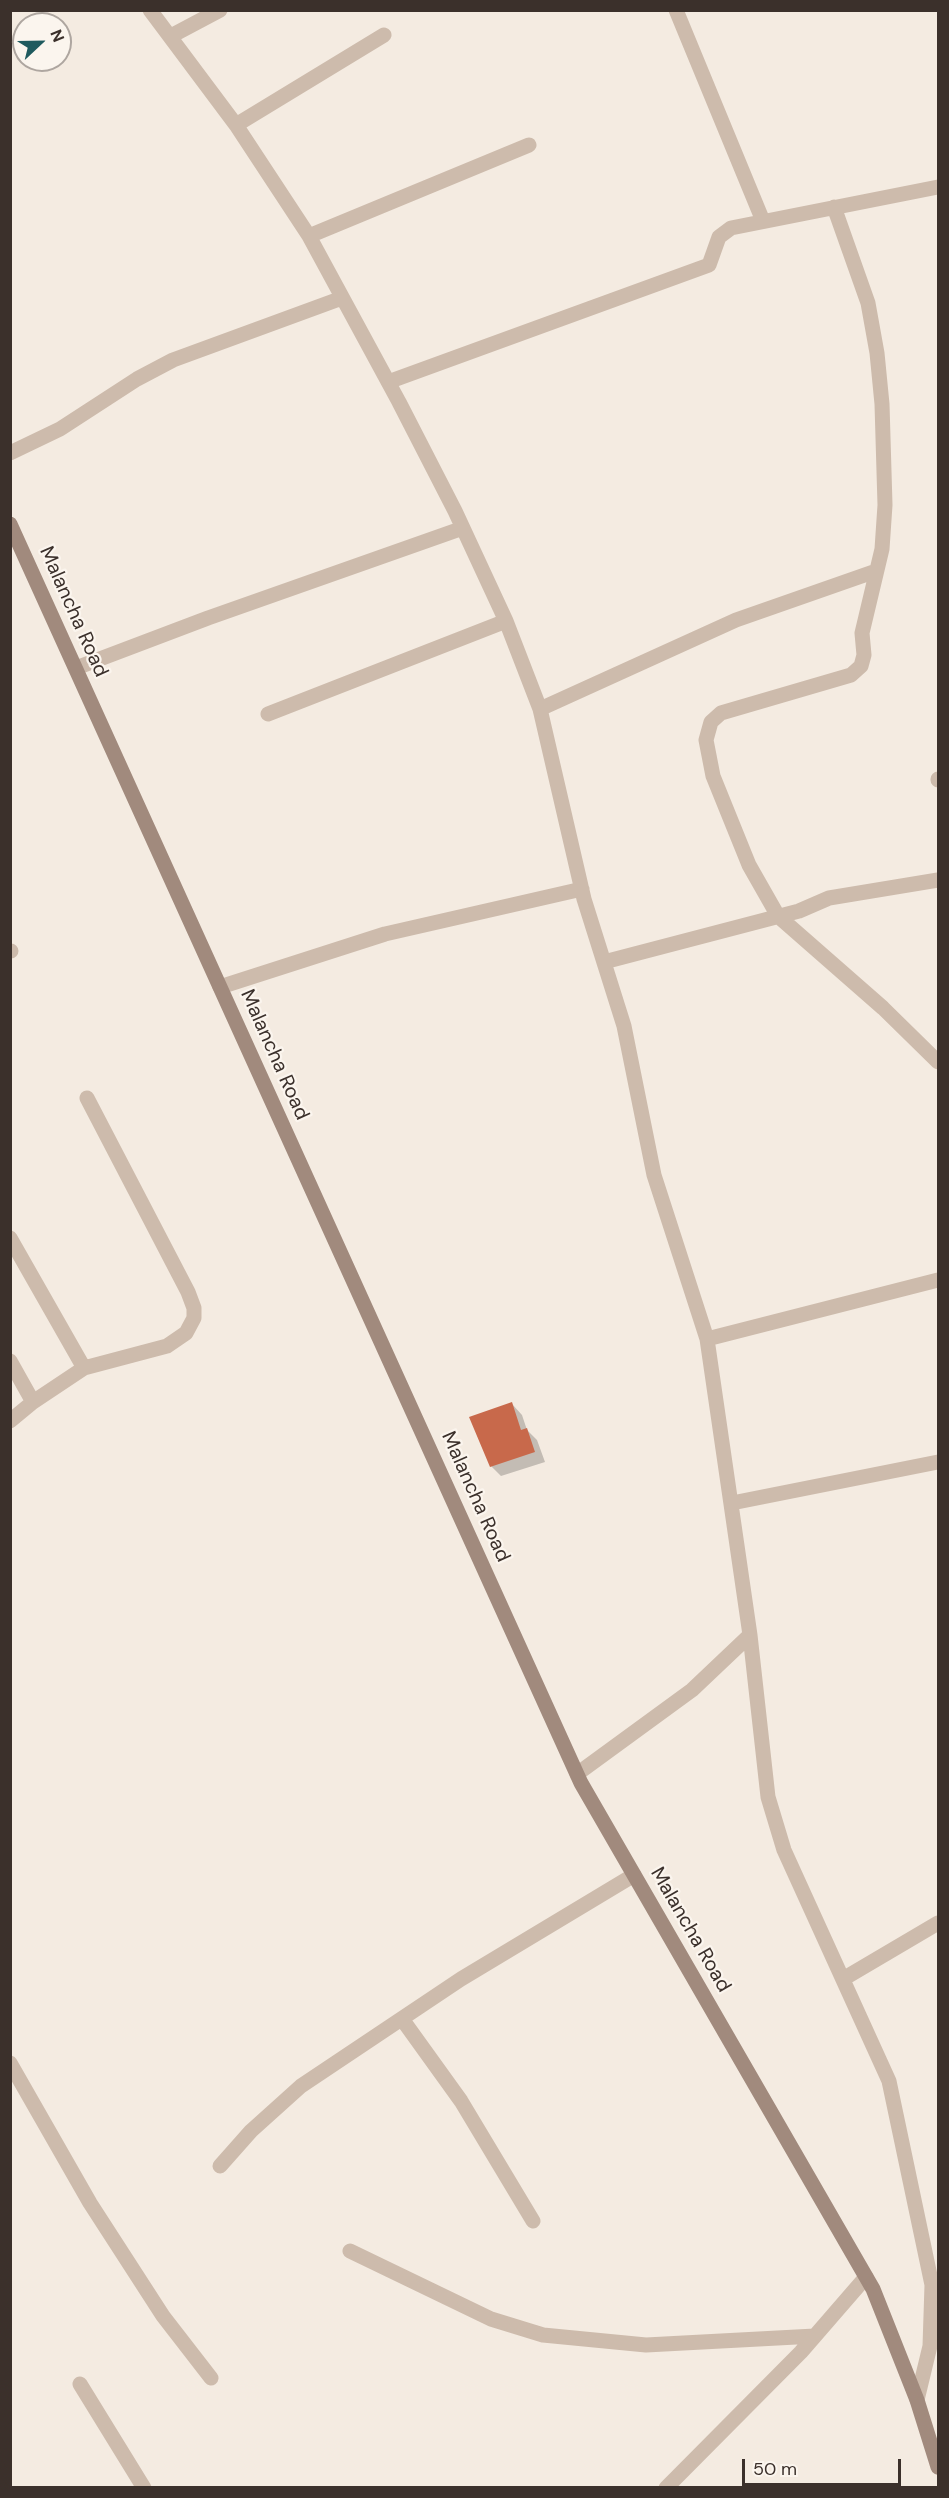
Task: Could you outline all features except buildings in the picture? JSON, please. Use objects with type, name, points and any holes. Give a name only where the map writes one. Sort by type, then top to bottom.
[{"type":"street","points":[[150,10],[236,125],[309,236],[463,528],[506,621],[540,709],[582,889],[624,1026],[654,1174],[707,1340],[732,1503],[772,1814],[784,1850],[889,2081],[932,2285],[934,2335],[917,2400]]},
{"type":"street","points":[[171,36],[220,10]]},
{"type":"street","points":[[676,10],[763,221]]},
{"type":"street","points":[[236,125],[384,35]]},
{"type":"street","points":[[309,236],[529,145]]},
{"type":"street","points":[[388,382],[709,265],[723,232],[763,221],[939,187]]},
{"type":"street","points":[[834,207],[868,303],[878,353],[885,506],[882,549],[862,633],[864,655],[861,666],[851,675],[721,713],[711,722],[706,740],[712,776],[748,865],[778,916],[883,1008],[939,1062]]},
{"type":"street","points":[[10,453],[60,429],[137,379],[173,360],[342,298]]},
{"type":"street","name":"Malancha Road","points":[[10,524],[577,1774],[866,2277],[917,2400],[939,2467]]},
{"type":"street","points":[[76,669],[271,595],[463,528]]},
{"type":"street","points":[[540,709],[736,620],[876,571]]},
{"type":"street","points":[[268,714],[506,621]]},
{"type":"street","points":[[604,962],[778,916],[829,898],[939,880]]},
{"type":"street","points":[[220,987],[385,934],[582,889]]},
{"type":"street","points":[[10,1421],[33,1402],[84,1368],[167,1346],[186,1333],[194,1318],[194,1308],[87,1098]]},
{"type":"street","points":[[10,1238],[84,1368]]},
{"type":"street","points":[[707,1340],[939,1280]]},
{"type":"street","points":[[10,1361],[33,1402]]},
{"type":"street","points":[[732,1503],[939,1462]]},
{"type":"street","points":[[577,1774],[692,1690],[750,1635]]},
{"type":"street","points":[[220,2166],[251,2131],[301,2086],[461,1979],[634,1875]]},
{"type":"street","points":[[843,1979],[939,1923]]},
{"type":"street","points":[[402,2019],[461,2101],[533,2221]]},
{"type":"street","points":[[10,2063],[90,2203],[163,2316],[210,2378]]},
{"type":"street","points":[[350,2251],[491,2319],[543,2335],[646,2345],[815,2336]]},
{"type":"street","points":[[666,2487],[815,2336],[866,2277]]},
{"type":"street","points":[[80,2384],[144,2487]]}]
